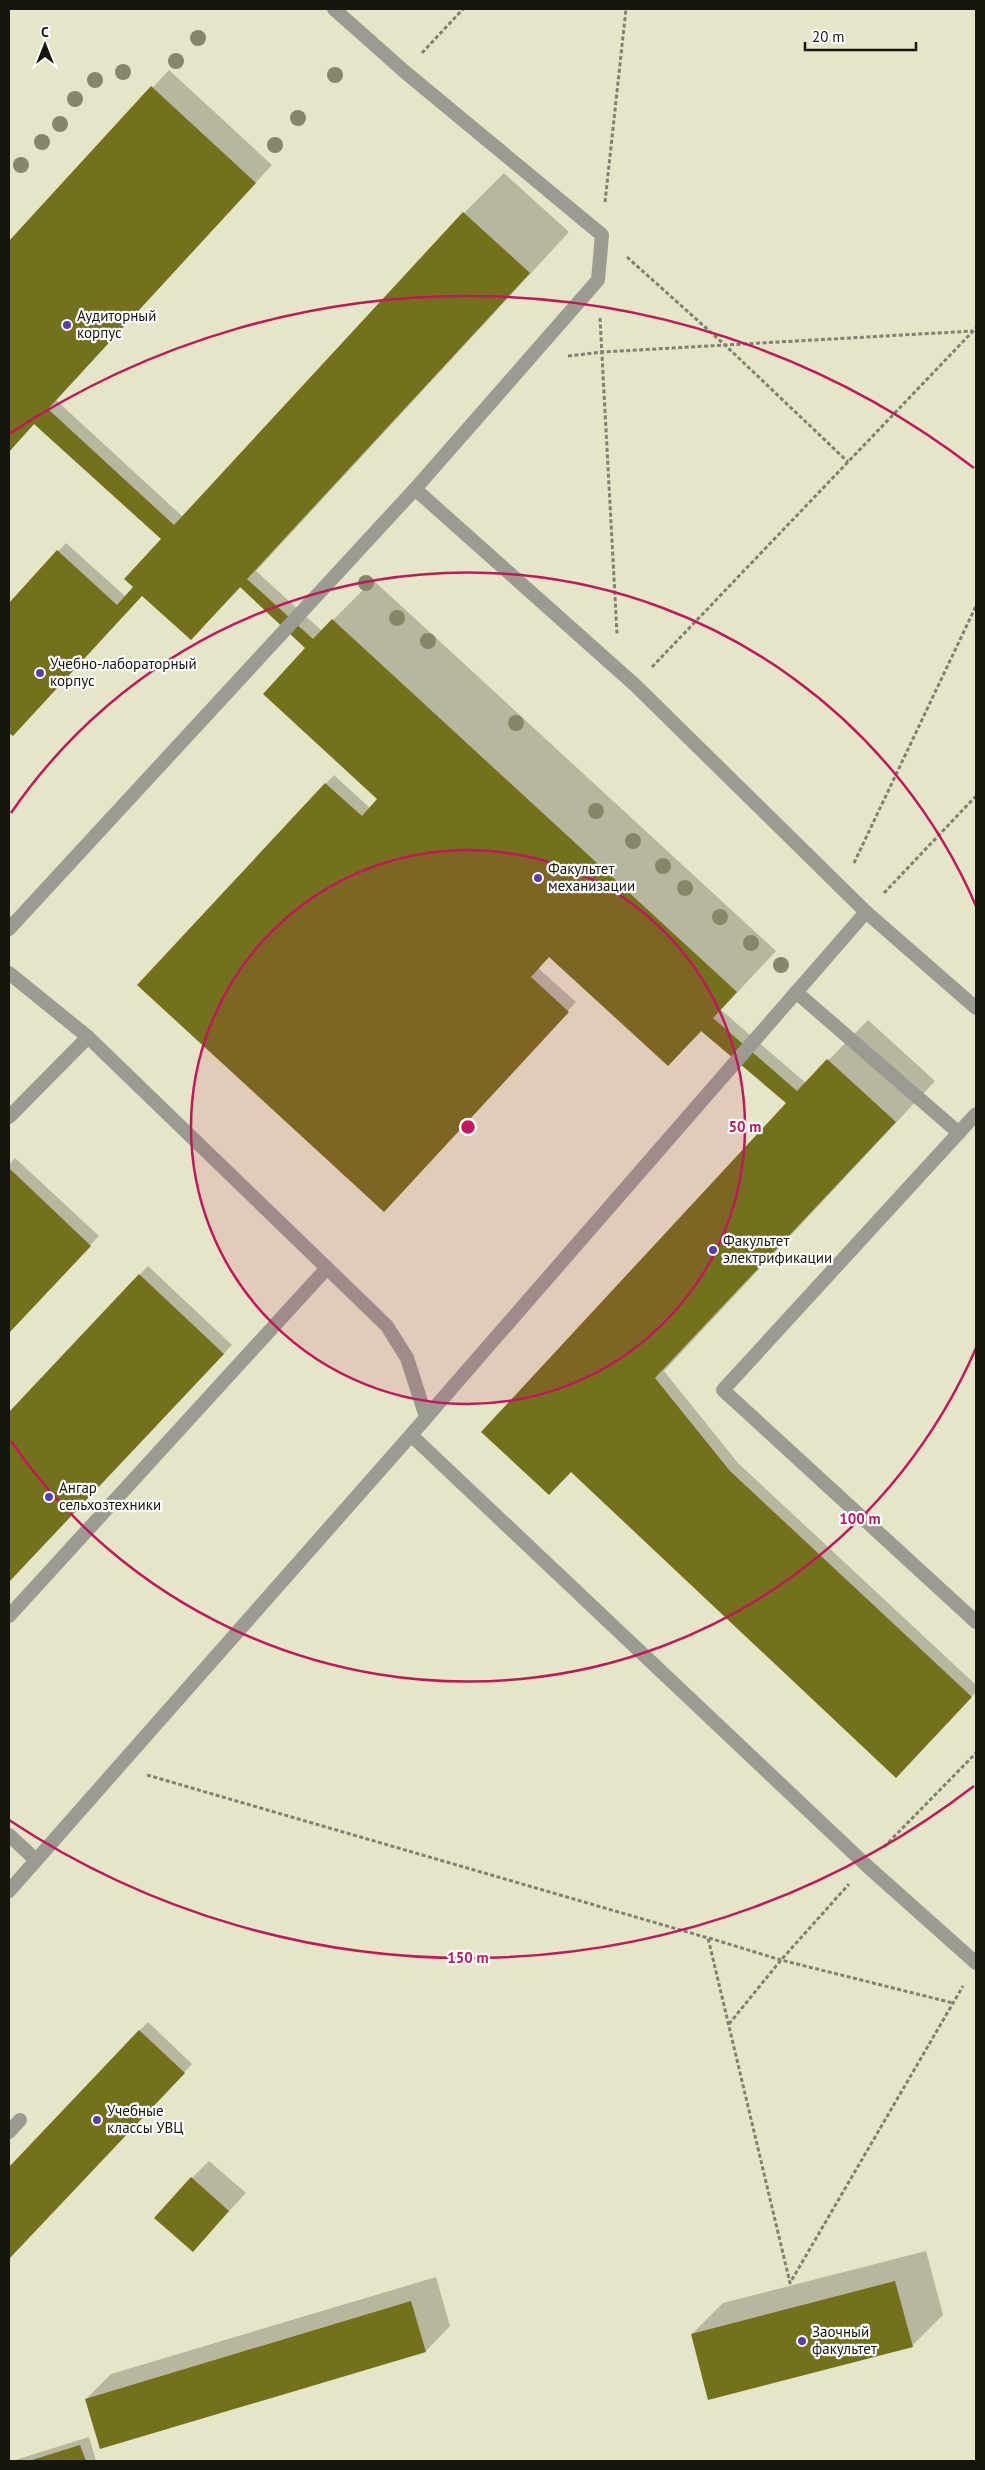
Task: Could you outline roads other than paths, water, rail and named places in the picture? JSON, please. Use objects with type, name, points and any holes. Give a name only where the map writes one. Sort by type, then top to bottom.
[{"type":"lane","points":[[9,929],[415,489],[598,280],[602,235],[405,72],[334,9]]},
{"type":"lane","points":[[415,489],[634,685],[866,912],[976,1008]]},
{"type":"lane","points":[[9,1890],[411,1435],[866,912]]},
{"type":"lane","points":[[9,973],[88,1038],[387,1326],[407,1358],[426,1417]]},
{"type":"lane","points":[[796,992],[959,1133]]},
{"type":"lane","points":[[9,1118],[88,1038]]},
{"type":"lane","points":[[976,1114],[723,1390],[976,1622]]},
{"type":"lane","points":[[9,1616],[327,1268]]},
{"type":"lane","points":[[411,1435],[866,1865],[976,1963]]},
{"type":"lane","points":[[9,1835],[36,1860]]},
{"type":"lane","points":[[9,2132],[20,2120]]},
{"type":"place","name":"Аудиторный корпус","points":[[67,325]]},
{"type":"place","name":"Учебно-лабораторный корпус","points":[[40,673]]},
{"type":"place","name":"Факультет механизации","points":[[538,878]]},
{"type":"place","name":"Факультет электрификации","points":[[713,1250]]},
{"type":"place","name":"Ангар сельхозтехники","points":[[49,1497]]},
{"type":"place","name":"Учебные классы УВЦ","points":[[97,2120]]},
{"type":"place","name":"Заочный факультет","points":[[802,2341]]}]
